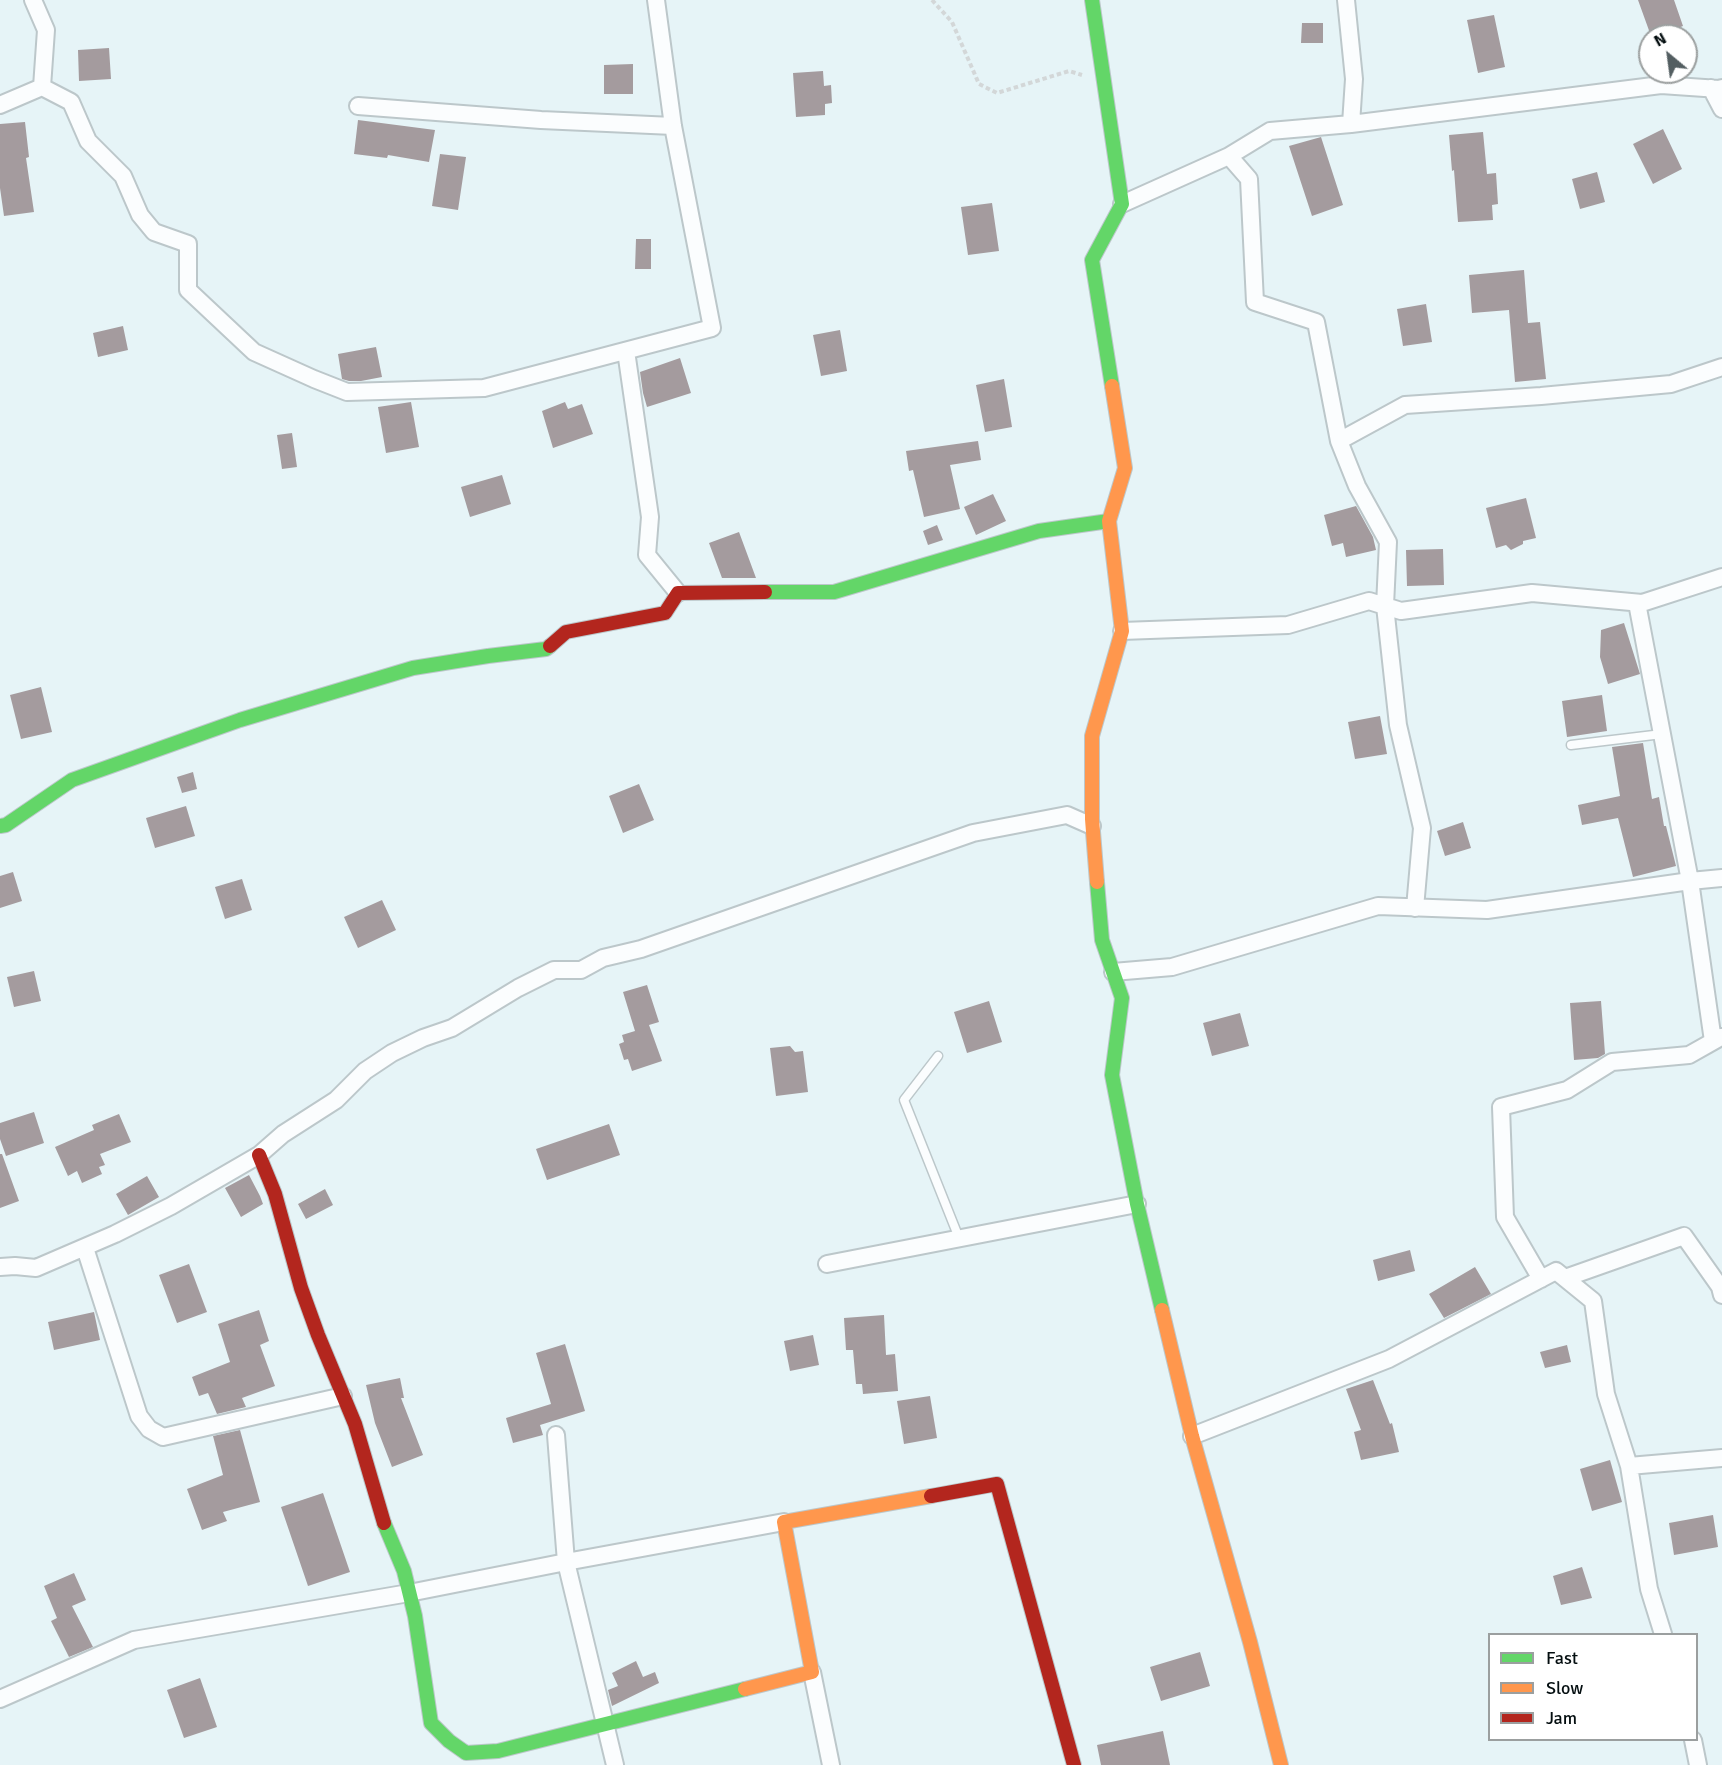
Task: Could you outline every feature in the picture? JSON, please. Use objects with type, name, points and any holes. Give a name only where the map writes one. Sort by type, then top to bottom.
[{"type":"street","points":[[33,0],[46,30],[42,87]]},
{"type":"street","points":[[42,87],[71,102],[88,141],[123,176],[140,215],[154,232],[188,244],[188,290],[254,352],[347,392],[484,388],[712,328],[673,126],[656,0]]},
{"type":"street","points":[[1092,0],[1122,204],[1092,260],[1125,468],[1109,521],[1122,631],[1092,736],[1092,826],[1102,940],[1122,998],[1112,1075],[1137,1204],[1192,1436],[1250,1642],[1281,1765]]},
{"type":"street","points":[[1346,0],[1354,79],[1351,124]]},
{"type":"street","points":[[1122,204],[1228,156],[1270,131],[1351,124],[1661,85],[1717,88],[1722,109]]},
{"type":"street","points":[[0,105],[42,87]]},
{"type":"street","points":[[358,106],[541,120],[673,126]]},
{"type":"street","points":[[1228,156],[1249,179],[1255,302],[1316,322],[1339,441],[1357,486],[1389,542],[1385,606],[1398,725],[1422,828],[1415,908]]},
{"type":"street","points":[[626,351],[650,517],[647,555],[678,593]]},
{"type":"street","points":[[1339,441],[1405,405],[1671,384],[1722,367]]},
{"type":"street","points":[[678,593],[834,592],[1039,531],[1109,521]]},
{"type":"street","points":[[1122,631],[1288,625],[1369,601],[1401,611],[1532,593],[1642,603],[1722,577]]},
{"type":"street","points":[[0,826],[6,825],[72,780],[240,720],[413,668],[546,649],[566,632],[665,614],[678,593]]},
{"type":"street","points":[[1541,1279],[1505,1216],[1501,1107],[1567,1090],[1612,1062],[1689,1055],[1718,1039],[1637,603]]},
{"type":"street","points":[[0,1267],[36,1268],[85,1248],[171,1206],[259,1155],[283,1134],[336,1100],[365,1071],[392,1053],[423,1038],[452,1028],[518,988],[554,970],[581,970],[603,958],[641,949],[973,833],[1068,815],[1092,826]]},
{"type":"street","points":[[1113,972],[1172,967],[1378,906],[1487,910],[1722,878]]},
{"type":"street","points":[[259,1155],[275,1194],[301,1288],[355,1424],[385,1525],[404,1571],[424,1670],[431,1724],[449,1741],[466,1753],[498,1750],[550,1739],[812,1672]]},
{"type":"street","points":[[827,1264],[1137,1204]]},
{"type":"street","points":[[1565,1278],[1684,1236],[1720,1287],[1722,1295]]},
{"type":"street","points":[[85,1248],[139,1416],[149,1429],[163,1437],[343,1396]]},
{"type":"street","points":[[1192,1436],[1389,1359],[1556,1271],[1593,1301],[1606,1394],[1629,1466],[1649,1588],[1662,1633]]},
{"type":"street","points":[[556,1436],[566,1562],[615,1765]]},
{"type":"street","points":[[1629,1466],[1722,1458]]},
{"type":"street","points":[[0,1699],[134,1640],[409,1593],[566,1562],[997,1484],[1074,1765]]},
{"type":"street","points":[[784,1522],[831,1765]]},
{"type":"street","points":[[1693,1741],[1698,1765]]},
{"type":"lane","points":[[1571,745],[1662,734]]},
{"type":"lane","points":[[938,1056],[904,1101],[959,1238]]},
{"type":"path","points":[[932,0],[952,22],[979,84],[997,93],[1069,71],[1104,83]]},
{"type":"building","points":[[1638,0],[1674,0],[1682,24],[1647,24]]},
{"type":"building","points":[[1494,15],[1505,67],[1478,73],[1467,20]]},
{"type":"building","points":[[1302,23],[1323,23],[1323,43],[1301,43]]},
{"type":"building","points":[[109,48],[111,79],[79,81],[78,50]]},
{"type":"building","points":[[633,64],[633,94],[604,94],[604,65]]},
{"type":"building","points":[[823,71],[824,86],[831,85],[832,103],[825,104],[825,115],[796,117],[793,73]]},
{"type":"building","points":[[358,120],[435,130],[429,162],[388,155],[387,158],[354,154]]},
{"type":"building","points":[[25,122],[29,157],[26,158],[34,212],[4,216],[0,188],[0,124]]},
{"type":"building","points":[[1663,129],[1682,169],[1653,184],[1633,144]]},
{"type":"building","points":[[1483,132],[1487,174],[1496,173],[1498,204],[1492,205],[1493,220],[1458,222],[1449,135]]},
{"type":"building","points":[[1321,137],[1343,205],[1312,216],[1289,146]]},
{"type":"building","points":[[440,154],[466,157],[458,210],[432,206]]},
{"type":"building","points":[[1597,172],[1605,202],[1580,209],[1572,179]]},
{"type":"building","points":[[992,203],[999,251],[968,255],[961,207]]},
{"type":"building","points":[[636,239],[651,239],[651,269],[635,269]]},
{"type":"building","points":[[1524,270],[1528,323],[1540,322],[1546,379],[1515,382],[1509,310],[1472,313],[1469,275]]},
{"type":"building","points":[[1426,304],[1432,342],[1403,346],[1397,309]]},
{"type":"building","points":[[123,326],[128,350],[98,357],[93,333]]},
{"type":"building","points":[[840,330],[847,371],[821,376],[813,335]]},
{"type":"building","points":[[376,347],[382,377],[361,381],[342,379],[338,354]]},
{"type":"building","points":[[680,358],[691,393],[647,407],[640,372]]},
{"type":"building","points":[[1004,379],[1012,427],[985,432],[976,385]]},
{"type":"building","points":[[411,402],[419,447],[386,453],[378,407]]},
{"type":"building","points":[[565,402],[568,409],[582,404],[593,434],[553,448],[542,411]]},
{"type":"building","points":[[292,433],[297,467],[282,469],[277,435]]},
{"type":"building","points":[[978,441],[981,460],[950,465],[960,509],[924,517],[913,470],[909,471],[906,451]]},
{"type":"building","points":[[502,475],[511,504],[470,517],[461,487]]},
{"type":"building","points":[[993,494],[1006,521],[976,535],[964,507]]},
{"type":"building","points":[[1526,498],[1536,538],[1523,541],[1523,544],[1511,550],[1506,545],[1496,548],[1486,508]]},
{"type":"building","points":[[1356,506],[1373,537],[1376,550],[1346,557],[1343,543],[1332,546],[1324,515]]},
{"type":"building","points":[[937,525],[943,540],[928,545],[923,531]]},
{"type":"building","points":[[739,532],[756,578],[722,578],[709,543]]},
{"type":"building","points":[[1443,549],[1444,585],[1407,586],[1406,550]]},
{"type":"building","points":[[1624,623],[1640,674],[1608,684],[1600,657],[1601,630]]},
{"type":"building","points":[[41,687],[52,732],[21,739],[10,695]]},
{"type":"building","points":[[1602,695],[1607,731],[1567,737],[1562,701]]},
{"type":"building","points":[[1380,716],[1387,754],[1355,759],[1348,722]]},
{"type":"building","points":[[1643,743],[1652,799],[1659,797],[1664,826],[1666,826],[1676,866],[1633,877],[1618,818],[1582,825],[1578,805],[1620,796],[1612,747]]},
{"type":"building","points":[[193,772],[197,789],[182,793],[177,777]]},
{"type":"building","points":[[639,784],[654,820],[623,833],[609,796]]},
{"type":"building","points":[[186,806],[195,836],[155,848],[146,818]]},
{"type":"building","points":[[1463,822],[1471,848],[1445,856],[1437,831]]},
{"type":"building","points":[[13,872],[22,901],[0,908],[0,876]]},
{"type":"building","points":[[242,879],[252,910],[225,919],[215,887]]},
{"type":"building","points":[[382,900],[396,930],[358,948],[344,917]]},
{"type":"building","points":[[34,971],[41,1001],[14,1007],[7,977]]},
{"type":"building","points":[[647,985],[659,1022],[649,1025],[662,1061],[632,1071],[628,1059],[624,1060],[619,1044],[624,1042],[622,1035],[635,1031],[623,992]]},
{"type":"building","points":[[989,1001],[1002,1042],[967,1053],[954,1012]]},
{"type":"building","points":[[1601,1001],[1605,1054],[1598,1058],[1574,1060],[1570,1003]]},
{"type":"building","points":[[1240,1013],[1249,1046],[1212,1056],[1203,1023]]},
{"type":"building","points":[[790,1046],[795,1052],[803,1051],[808,1092],[776,1096],[770,1048]]},
{"type":"building","points":[[34,1112],[44,1143],[6,1156],[0,1139],[0,1123]]},
{"type":"building","points":[[119,1114],[131,1142],[100,1154],[105,1165],[99,1167],[102,1174],[82,1183],[77,1171],[68,1176],[55,1147],[94,1130],[92,1125]]},
{"type":"building","points":[[609,1124],[620,1155],[547,1180],[536,1149]]},
{"type":"building","points":[[0,1154],[2,1154],[19,1201],[0,1208]]},
{"type":"building","points":[[249,1175],[263,1204],[241,1217],[225,1188]]},
{"type":"building","points":[[147,1176],[159,1197],[128,1215],[116,1194]]},
{"type":"building","points":[[325,1189],[333,1205],[306,1219],[298,1204]]},
{"type":"building","points":[[1410,1250],[1415,1271],[1378,1281],[1373,1260]]},
{"type":"building","points":[[189,1264],[207,1312],[177,1323],[159,1275]]},
{"type":"building","points":[[1475,1267],[1491,1294],[1444,1318],[1429,1294]]},
{"type":"building","points":[[259,1310],[269,1341],[260,1345],[275,1386],[242,1398],[246,1407],[217,1414],[208,1393],[199,1396],[192,1377],[230,1362],[218,1324]]},
{"type":"building","points":[[94,1312],[100,1340],[54,1350],[48,1322]]},
{"type":"building","points":[[884,1315],[886,1355],[895,1354],[898,1391],[863,1394],[862,1384],[856,1384],[853,1350],[846,1350],[844,1318]]},
{"type":"building","points":[[813,1335],[819,1365],[790,1371],[784,1341]]},
{"type":"building","points":[[565,1344],[585,1411],[540,1425],[543,1435],[513,1443],[506,1418],[551,1404],[536,1353]]},
{"type":"building","points":[[1567,1345],[1571,1362],[1545,1368],[1540,1352]]},
{"type":"building","points":[[400,1378],[404,1398],[401,1398],[423,1455],[392,1467],[375,1423],[366,1385]]},
{"type":"building","points":[[1373,1380],[1390,1424],[1392,1423],[1399,1452],[1361,1460],[1354,1432],[1361,1430],[1346,1389]]},
{"type":"building","points":[[930,1396],[937,1438],[904,1444],[897,1401]]},
{"type":"building","points":[[240,1430],[260,1502],[223,1512],[227,1521],[202,1530],[187,1489],[223,1475],[213,1436]]},
{"type":"building","points":[[1610,1460],[1622,1502],[1592,1511],[1580,1469]]},
{"type":"building","points":[[323,1493],[350,1572],[308,1586],[281,1507]]},
{"type":"building","points":[[1713,1515],[1718,1547],[1674,1555],[1669,1523]]},
{"type":"building","points":[[1582,1567],[1592,1598],[1561,1605],[1553,1576]]},
{"type":"building","points":[[74,1573],[86,1600],[72,1606],[93,1647],[69,1657],[51,1621],[57,1618],[44,1586]]},
{"type":"building","points":[[1200,1652],[1210,1686],[1161,1701],[1150,1667]]},
{"type":"building","points":[[636,1661],[643,1677],[655,1672],[659,1683],[612,1706],[608,1690],[618,1686],[612,1673]]},
{"type":"building","points":[[200,1678],[217,1727],[184,1738],[167,1690]]},
{"type":"building","points":[[1163,1731],[1170,1765],[1101,1765],[1097,1745]]},
{"type":"traffic: fast","points":[[1092,0],[1122,204],[1092,260],[1112,386]]},
{"type":"traffic: fast","points":[[765,592],[834,592],[1039,531],[1109,521]]},
{"type":"traffic: fast","points":[[0,826],[6,825],[72,780],[240,720],[413,668],[546,649],[550,646]]},
{"type":"traffic: fast","points":[[1097,882],[1102,940],[1122,998],[1112,1075],[1137,1204],[1162,1310]]},
{"type":"traffic: fast","points":[[384,1523],[404,1571],[415,1616],[431,1723],[449,1741],[466,1753],[498,1751],[745,1689]]},
{"type":"traffic: slow","points":[[1097,882],[1092,819],[1092,736],[1122,631],[1109,521],[1125,468],[1112,386]]},
{"type":"traffic: slow","points":[[1162,1310],[1192,1436],[1250,1642],[1281,1765]]},
{"type":"traffic: slow","points":[[745,1689],[812,1672],[784,1522],[931,1496]]},
{"type":"traffic: jam","points":[[550,646],[566,632],[665,613],[678,593],[765,592]]},
{"type":"traffic: jam","points":[[259,1155],[275,1194],[301,1288],[355,1424],[384,1523]]},
{"type":"traffic: jam","points":[[931,1496],[997,1484],[1074,1765]]}]
